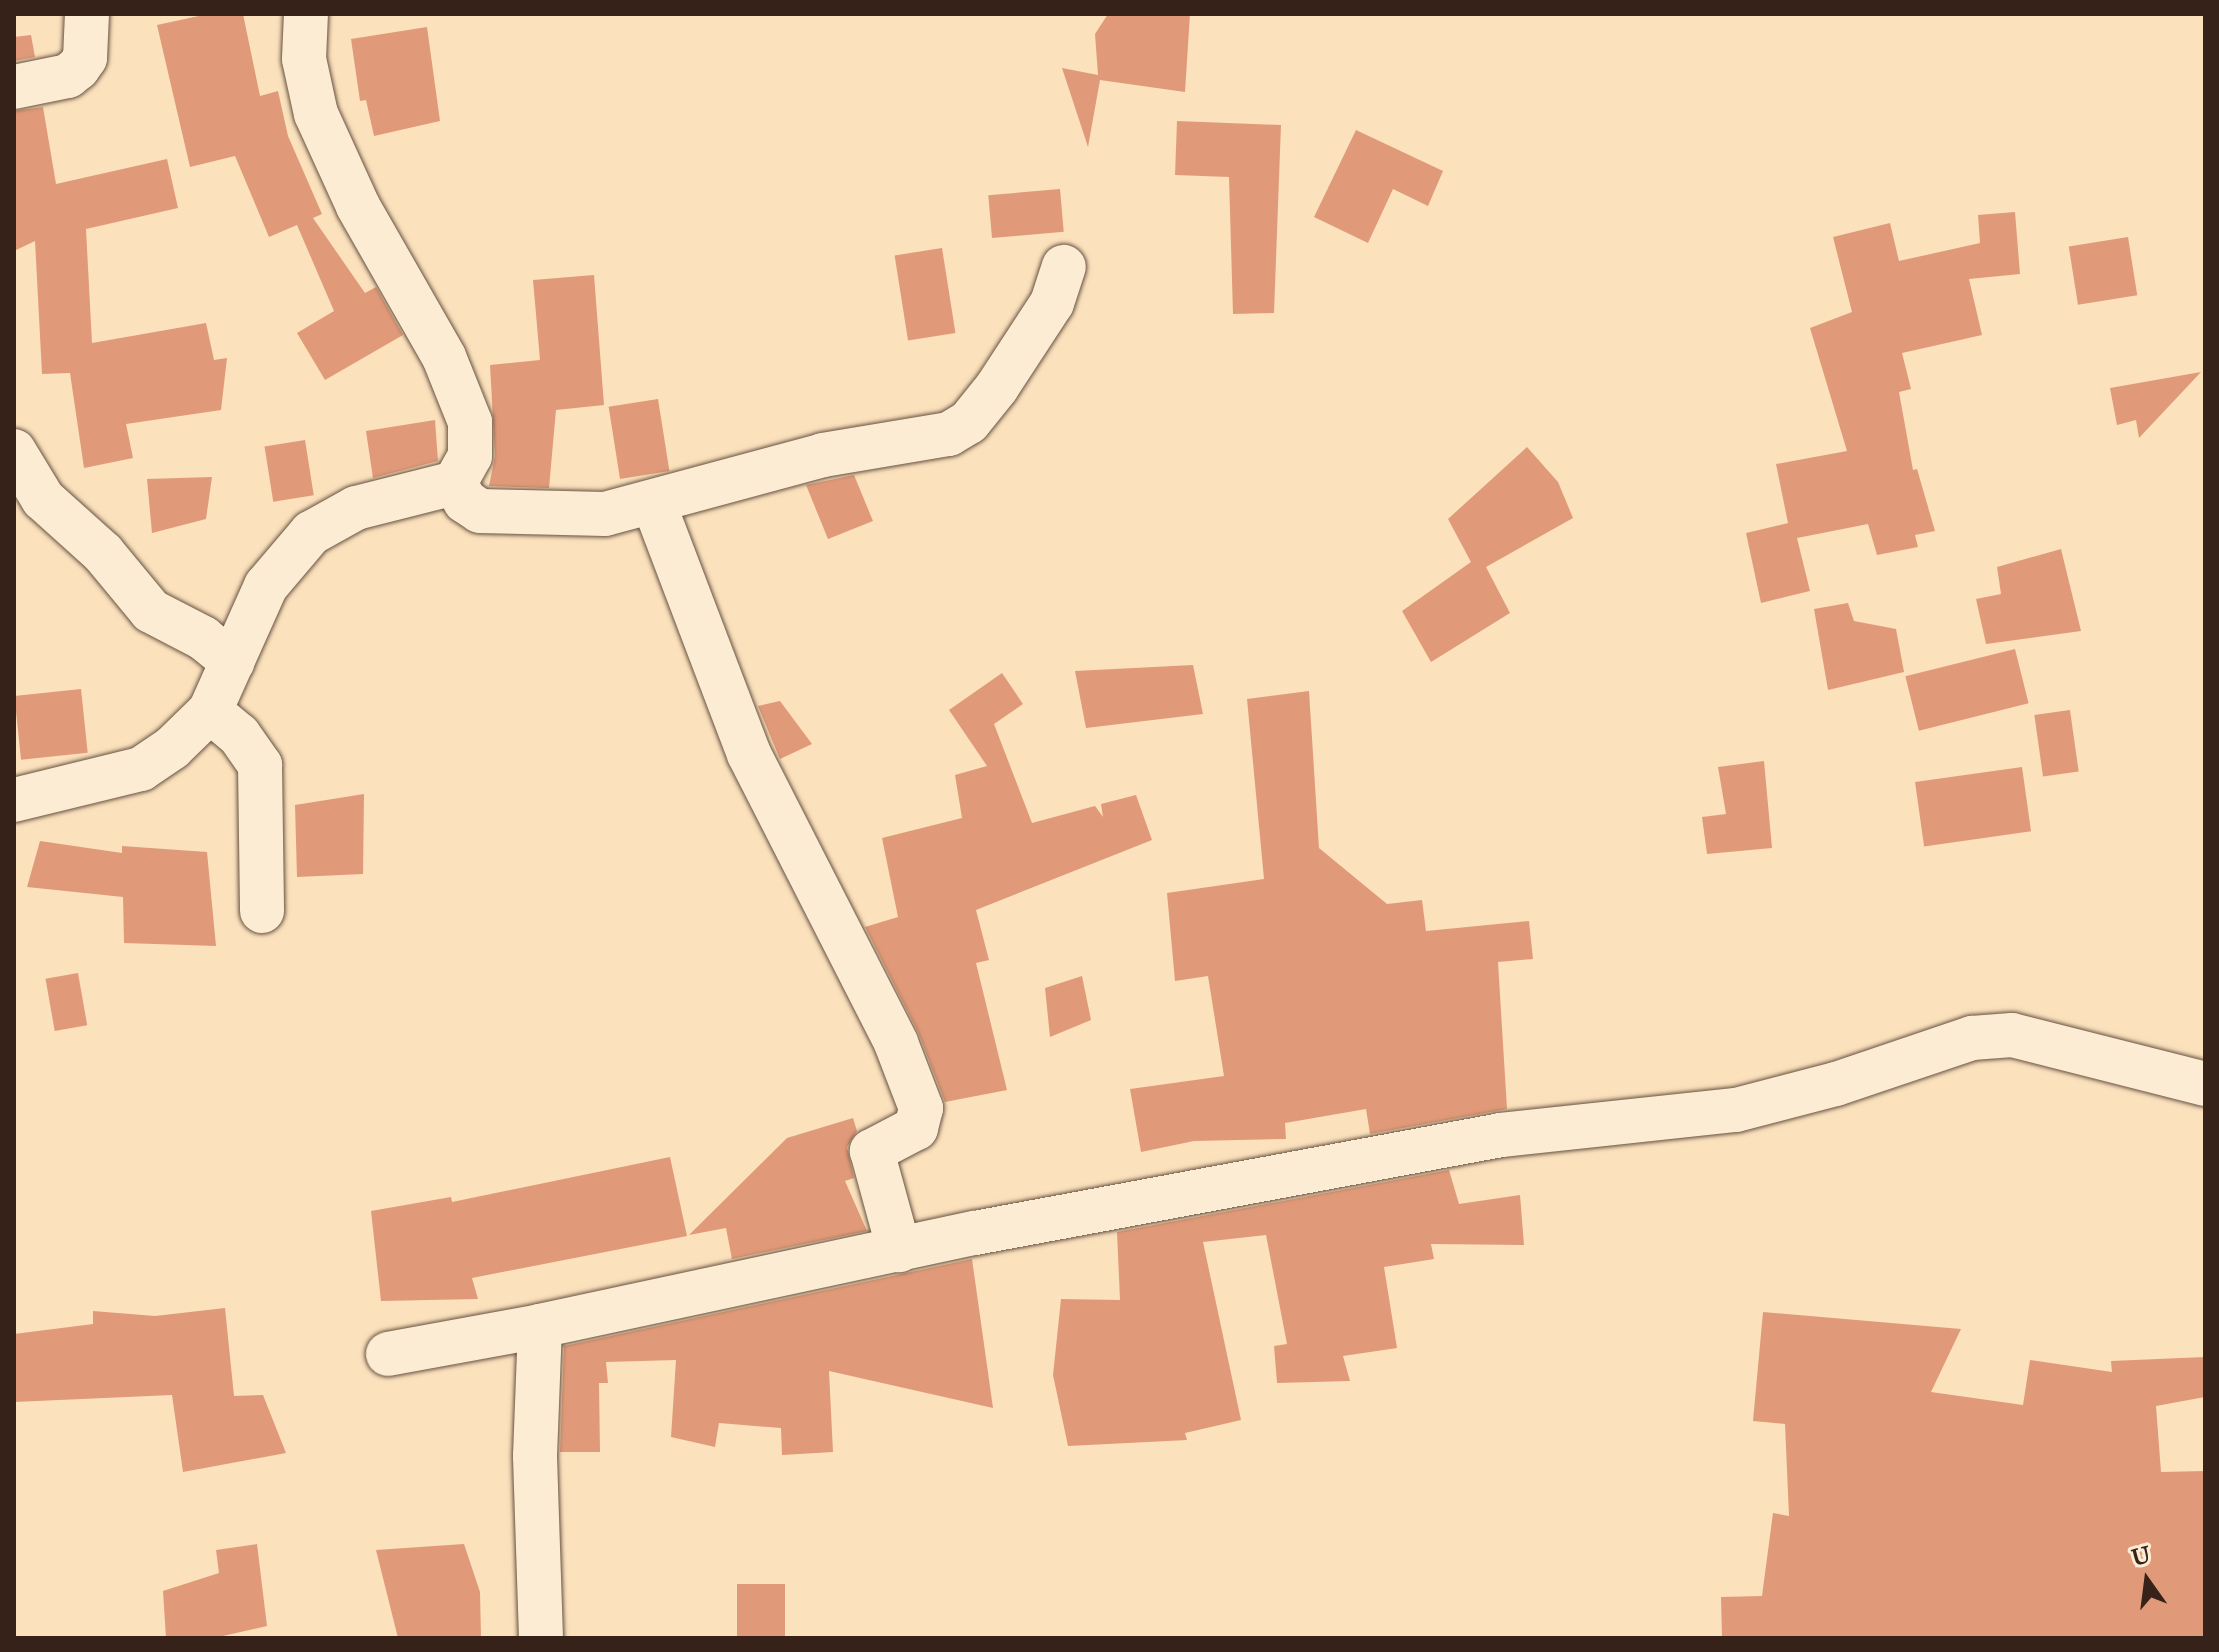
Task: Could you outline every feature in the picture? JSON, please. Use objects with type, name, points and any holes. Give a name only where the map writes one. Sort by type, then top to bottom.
[{"type":"street","points":[[14,87],[68,76],[78,68],[85,58],[87,14]]},
{"type":"street","points":[[14,800],[141,769],[172,748],[210,711],[266,586],[311,533],[356,508],[455,483],[470,456],[470,422],[444,357],[358,206],[316,114],[304,59],[306,14]]},
{"type":"street","points":[[455,483],[465,501],[480,511],[605,514],[654,504],[823,455],[949,434],[969,422],[997,387],[1052,303],[1064,267]]},
{"type":"street","points":[[14,451],[43,499],[103,553],[141,601],[233,662]]},
{"type":"street","points":[[654,504],[749,754],[896,1043],[921,1108],[916,1128],[872,1151],[899,1250]]},
{"type":"street","points":[[210,711],[239,735],[260,765],[262,911]]},
{"type":"street","points":[[388,1354],[540,1326],[899,1250],[1501,1135],[1736,1110],[1982,1036],[2012,1035],[2205,1084]]},
{"type":"street","points":[[540,1326],[535,1456],[541,1638]]},
{"type":"building","points":[[208,14],[243,14],[260,96],[278,91],[288,136],[322,214],[313,218],[365,293],[376,287],[403,335],[325,380],[297,333],[334,311],[297,225],[269,237],[235,156],[190,167],[157,25]]},
{"type":"building","points":[[1108,14],[1190,14],[1185,92],[1100,80],[1088,147],[1062,68],[1098,75],[1095,34]]},
{"type":"building","points":[[427,27],[440,121],[374,136],[366,100],[360,101],[351,39]]},
{"type":"building","points":[[31,35],[35,57],[14,61],[14,37]]},
{"type":"building","points":[[43,107],[56,184],[167,159],[178,208],[86,229],[92,343],[206,323],[214,360],[227,358],[221,410],[126,424],[133,458],[84,468],[70,373],[42,374],[35,241],[14,251],[14,111]]},
{"type":"building","points":[[1177,121],[1281,125],[1274,313],[1233,314],[1229,177],[1175,175]]},
{"type":"building","points":[[1356,130],[1443,171],[1428,206],[1393,189],[1368,243],[1314,217]]},
{"type":"building","points":[[1060,189],[1064,232],[992,238],[988,195]]},
{"type":"building","points":[[2015,212],[2020,274],[1969,279],[1982,335],[1902,353],[1911,389],[1899,392],[1913,470],[1917,469],[1935,531],[1915,535],[1918,547],[1877,555],[1868,524],[1797,538],[1810,591],[1761,603],[1746,533],[1788,523],[1776,464],[1847,451],[1810,328],[1852,312],[1833,237],[1890,223],[1899,261],[1980,243],[1978,215]]},
{"type":"building","points":[[2128,237],[2137,295],[2078,305],[2069,246]]},
{"type":"building","points":[[942,248],[955,333],[908,340],[895,256]]},
{"type":"building","points":[[594,275],[604,405],[556,410],[549,488],[489,486],[495,456],[490,365],[540,360],[533,280]]},
{"type":"building","points":[[2201,372],[2139,438],[2136,420],[2117,425],[2110,388]]},
{"type":"building","points":[[658,399],[669,471],[620,479],[609,407]]},
{"type":"building","points":[[435,420],[438,461],[373,478],[366,431]]},
{"type":"building","points":[[305,440],[314,495],[273,502],[265,446]]},
{"type":"building","points":[[1527,447],[1558,482],[1573,518],[1486,567],[1510,613],[1431,662],[1402,611],[1471,562],[1448,519]]},
{"type":"building","points":[[854,475],[873,521],[828,539],[806,485]]},
{"type":"building","points":[[212,477],[206,519],[152,533],[147,479]]},
{"type":"building","points":[[2061,549],[2081,631],[1986,644],[1976,599],[2001,594],[1997,567]]},
{"type":"building","points":[[1848,603],[1854,621],[1896,629],[1904,672],[1828,690],[1814,609]]},
{"type":"building","points":[[2015,649],[2029,703],[1919,731],[1905,676]]},
{"type":"building","points":[[1193,665],[1203,714],[1086,728],[1075,671]]},
{"type":"building","points":[[1002,673],[1023,704],[994,724],[1032,823],[1095,806],[1103,817],[1101,804],[1136,795],[1152,840],[976,910],[989,960],[976,963],[1007,1090],[945,1102],[918,1032],[865,927],[898,917],[882,838],[962,818],[955,775],[987,766],[949,710]]},
{"type":"building","points":[[81,689],[88,753],[21,760],[14,696]]},
{"type":"building","points":[[1309,691],[1319,848],[1387,904],[1422,900],[1426,931],[1529,921],[1533,959],[1498,962],[1507,1109],[1370,1134],[1366,1109],[1285,1123],[1286,1139],[1194,1141],[1141,1152],[1130,1089],[1224,1076],[1208,976],[1175,981],[1167,893],[1264,879],[1247,699]]},
{"type":"building","points":[[780,701],[812,744],[780,759],[758,706]]},
{"type":"building","points":[[2070,710],[2079,771],[2043,776],[2034,715]]},
{"type":"building","points":[[1764,761],[1772,848],[1707,854],[1702,817],[1726,814],[1718,767]]},
{"type":"building","points":[[2022,767],[2031,831],[1924,846],[1915,782]]},
{"type":"building","points":[[364,794],[363,874],[297,877],[295,805]]},
{"type":"building","points":[[40,841],[122,853],[122,846],[207,852],[216,946],[124,943],[123,897],[27,887]]},
{"type":"building","points":[[78,973],[87,1025],[55,1031],[46,979]]},
{"type":"building","points":[[1082,976],[1091,1020],[1050,1037],[1045,988]]},
{"type":"building","points":[[853,1118],[857,1131],[847,1147],[854,1178],[845,1181],[867,1231],[732,1259],[726,1228],[689,1235],[787,1138]]},
{"type":"building","points":[[670,1157],[687,1236],[472,1278],[478,1299],[381,1301],[371,1211],[451,1197],[452,1202]]},
{"type":"building","points":[[1449,1170],[1459,1204],[1520,1195],[1524,1245],[1431,1244],[1434,1259],[1384,1267],[1397,1348],[1343,1356],[1350,1381],[1277,1383],[1274,1346],[1287,1344],[1266,1235],[1203,1242],[1241,1420],[1185,1433],[1187,1440],[1068,1446],[1053,1375],[1061,1299],[1120,1300],[1117,1232]]},
{"type":"building","points":[[972,1259],[993,1408],[829,1371],[833,1452],[782,1455],[781,1428],[719,1423],[715,1447],[671,1437],[676,1360],[606,1362],[608,1383],[599,1383],[600,1452],[560,1452],[564,1346]]},
{"type":"building","points":[[225,1308],[234,1396],[263,1395],[286,1453],[183,1472],[172,1395],[14,1402],[14,1334],[93,1324],[93,1311],[155,1316]]},
{"type":"building","points":[[1763,1312],[1961,1329],[1931,1392],[2023,1405],[2030,1360],[2112,1372],[2111,1361],[2205,1357],[2205,1397],[2156,1406],[2161,1472],[2205,1471],[2205,1638],[1722,1638],[1721,1597],[1762,1596],[1773,1513],[1789,1516],[1785,1424],[1753,1421]]},
{"type":"building","points":[[257,1544],[267,1626],[214,1638],[166,1638],[163,1591],[219,1573],[216,1550]]},
{"type":"building","points":[[464,1544],[480,1592],[481,1638],[398,1638],[376,1550]]},
{"type":"building","points":[[737,1584],[785,1584],[785,1638],[737,1638]]}]
